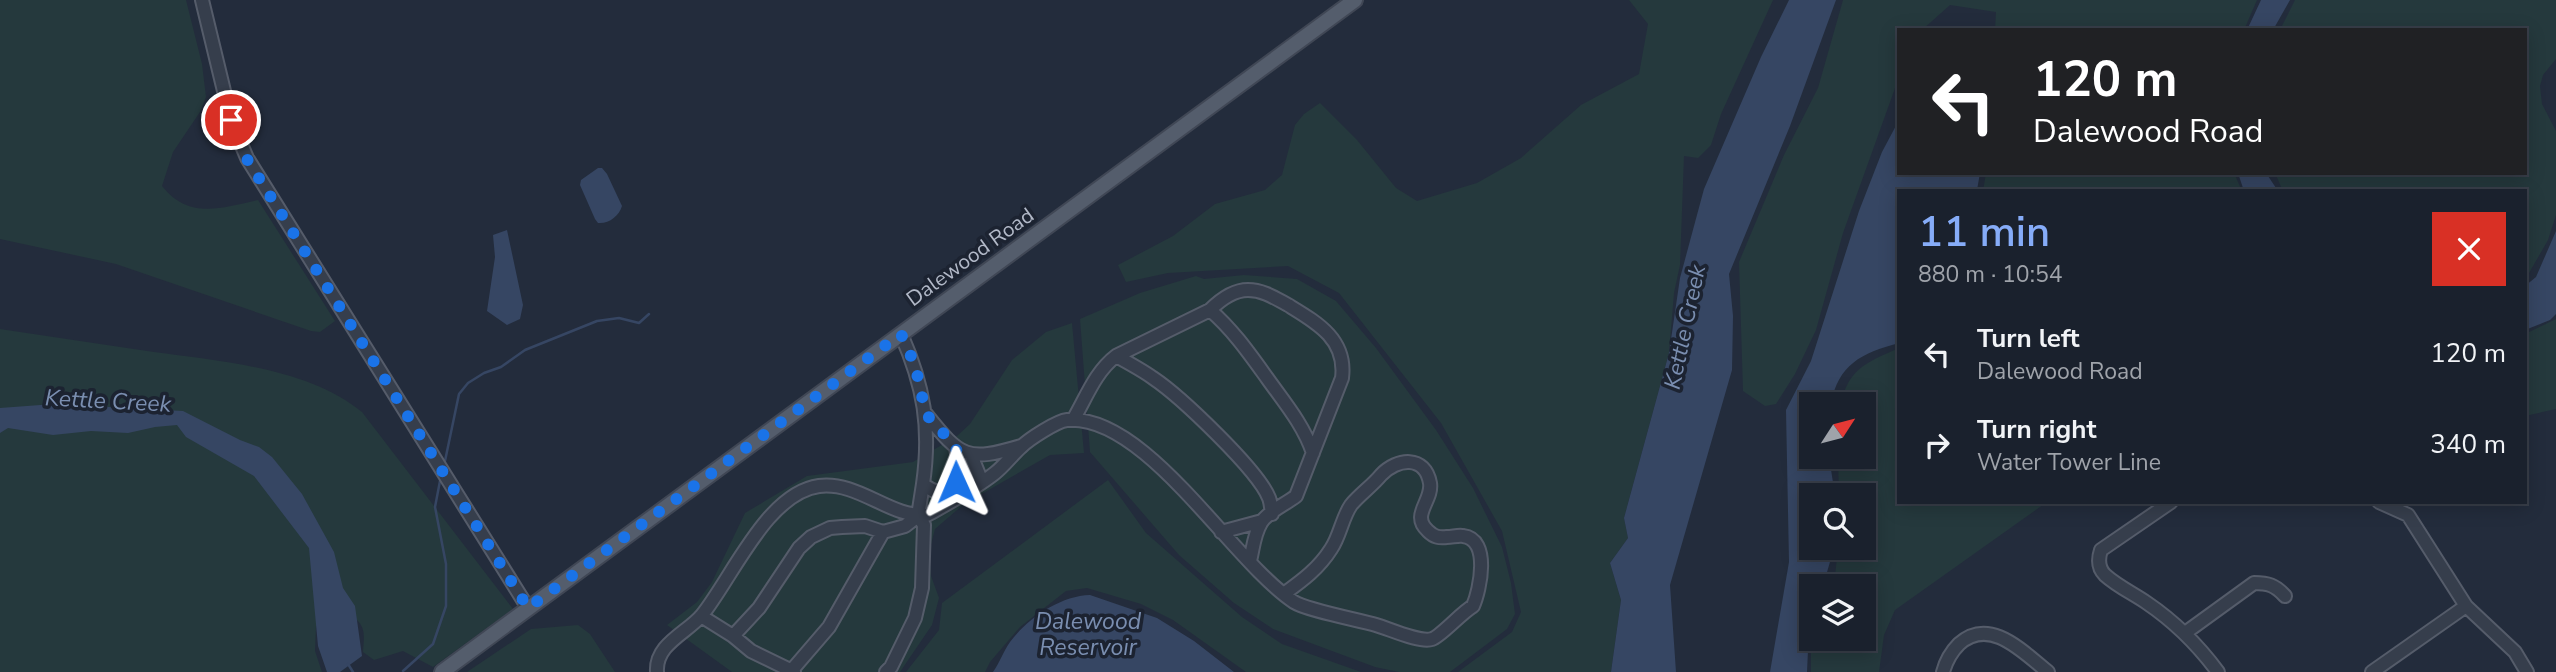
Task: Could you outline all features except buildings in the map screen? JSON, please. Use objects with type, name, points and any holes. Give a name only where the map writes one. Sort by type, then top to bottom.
[{"type":"main road","name":"Dalewood Road","points":[[442,672],[1355,0]]},
{"type":"street","points":[[202,0],[231,120],[247,159],[528,608]]},
{"type":"street","points":[[1073,420],[1105,364],[1210,310],[1236,292],[1249,290],[1268,294],[1313,319],[1324,329],[1340,353],[1342,378],[1296,496],[1267,517],[1221,532]]},
{"type":"street","points":[[1210,310],[1243,343],[1292,411],[1307,436],[1313,453]]},
{"type":"street","points":[[886,672],[915,618],[922,588],[924,525],[918,516],[927,453],[926,414],[915,365],[901,334]]},
{"type":"street","points":[[1116,356],[1153,378],[1182,401],[1260,483],[1269,497],[1267,517],[1255,537],[1250,561]]},
{"type":"street","points":[[926,414],[956,447],[971,455],[984,456],[1021,446],[1063,420],[1093,424],[1114,432],[1150,456],[1221,532],[1295,603],[1391,629],[1423,641],[1434,639],[1456,617],[1473,606],[1481,576],[1482,554],[1465,535],[1433,536],[1422,526],[1420,518],[1431,485],[1422,466],[1408,461],[1397,463],[1388,467],[1349,508],[1331,549],[1315,571],[1285,593]]},
{"type":"street","points":[[657,672],[661,653],[701,616],[754,538],[781,508],[807,489],[821,486],[859,491],[891,507],[918,516],[927,515],[982,482],[1008,462],[1021,446]]},
{"type":"street","points":[[923,484],[938,492],[950,489],[956,482],[959,471],[956,447]]},
{"type":"street","points":[[971,455],[982,482]]},
{"type":"street","points":[[2168,504],[2101,550],[2098,558],[2105,575],[2185,633],[2218,672]]},
{"type":"street","points":[[2383,504],[2408,515],[2466,606],[2515,652],[2527,672]]},
{"type":"street","points":[[733,636],[759,608],[799,548],[811,537],[830,528],[842,527],[865,526],[883,532],[905,526],[918,516]]},
{"type":"street","points":[[701,616],[751,651],[793,671],[829,627],[883,532]]},
{"type":"street","points":[[2185,633],[2254,583],[2268,583],[2285,596]]},
{"type":"street","points":[[2372,672],[2466,606]]},
{"type":"street","points":[[1943,672],[1952,651],[1967,637],[1985,632],[2004,638],[2048,672]]},
{"type":"green space","points":[[0,0],[186,0],[202,64],[206,97],[200,112],[173,152],[162,186],[183,204],[206,209],[258,200],[335,321],[320,332],[311,331],[116,264],[0,239]]},
{"type":"green space","points":[[1629,0],[1773,0],[1721,114],[1711,145],[1698,158],[1684,156],[1680,265],[1674,293],[1669,353],[1624,518],[1628,538],[1610,563],[1621,600],[1611,672],[1458,672],[1512,632],[1521,612],[1502,531],[1441,423],[1339,293],[1288,266],[1168,273],[1126,282],[1118,265],[1173,236],[1215,204],[1265,190],[1282,175],[1295,125],[1304,114],[1320,103],[1357,140],[1396,188],[1417,201],[1477,183],[1521,158],[1581,105],[1639,74],[1648,24]]},
{"type":"green space","points":[[1843,0],[2257,0],[2245,28],[1995,28],[1996,12],[1950,5],[1924,28],[1897,28],[1897,83],[1843,233],[1816,330],[1795,374],[1776,404],[1765,406],[1743,391],[1739,262],[1784,155],[1818,88]]},
{"type":"green space","points":[[2295,0],[2556,0],[2556,59],[2543,75],[2540,86],[2542,104],[2556,131],[2556,215],[2548,240],[2527,277],[2527,189],[2282,189],[2276,175],[2527,175],[2527,28],[2281,28]]},
{"type":"green space","points":[[1986,175],[2235,175],[2241,189],[1983,189]]},
{"type":"green space","points":[[1244,275],[1297,279],[1336,301],[1376,348],[1436,430],[1473,488],[1502,547],[1515,614],[1507,629],[1450,672],[1399,672],[1375,667],[1273,629],[1234,603],[1179,555],[1090,452],[1080,319],[1140,293],[1196,276],[1204,279]]},
{"type":"green space","points":[[2556,319],[2556,409],[2527,416],[2527,333]]},
{"type":"green space","points":[[1072,323],[1084,453],[1050,455],[964,504],[935,529],[929,552],[931,576],[939,598],[932,625],[900,672],[732,672],[667,625],[697,602],[712,582],[745,513],[807,476],[913,462],[957,436],[970,424],[1012,360],[1046,332]]},
{"type":"green space","points":[[0,329],[235,363],[290,376],[341,397],[362,412],[513,609],[433,667],[403,651],[374,660],[363,652],[362,627],[350,615],[316,626],[315,651],[322,672],[0,672]]},
{"type":"green space","points":[[1897,349],[1897,504],[2044,504],[1895,610],[1884,635],[1879,672],[1811,672],[1811,651],[1876,651],[1876,574],[1835,574],[1837,560],[1876,560],[1876,483],[1839,483],[1838,469],[1876,469],[1876,392],[1844,392],[1854,374]]},
{"type":"green space","points":[[1108,480],[1146,533],[1242,617],[1282,644],[1361,672],[1246,672],[1173,620],[1141,604],[1087,588],[1066,591],[1020,627],[990,662],[985,672],[906,672],[939,630],[942,603]]},
{"type":"green space","points":[[578,625],[590,634],[615,672],[467,672],[531,629]]},
{"type":"water","points":[[1789,0],[1836,0],[1790,126],[1729,274],[1733,316],[1732,370],[1670,585],[1676,672],[1611,672],[1621,600],[1610,563],[1628,538],[1624,518],[1669,353],[1680,278],[1704,189],[1761,57]]},
{"type":"water","points":[[2261,0],[2290,0],[2274,28],[2248,28]]},
{"type":"water","points":[[1897,124],[1897,175],[1980,175],[1977,189],[1897,189],[1897,344],[1873,351],[1853,363],[1839,379],[1834,392],[1799,392],[1799,469],[1831,469],[1833,483],[1799,483],[1799,560],[1831,560],[1826,574],[1799,574],[1799,651],[1808,651],[1807,672],[1770,672],[1789,562],[1786,410],[1811,361],[1859,211],[1882,152]]},
{"type":"water","points":[[602,168],[607,174],[622,206],[613,219],[602,223],[595,219],[580,185],[581,180]]},
{"type":"water","points":[[2239,175],[2267,175],[2277,189],[2243,189]]},
{"type":"water","points":[[507,230],[523,305],[520,319],[507,325],[487,311],[495,257],[493,235]]},
{"type":"water","points":[[2556,231],[2556,314],[2550,320],[2527,329],[2527,284],[2536,277]]},
{"type":"water","name":"Kettle Creek","points":[[54,404],[183,411],[259,447],[272,457],[302,494],[334,552],[343,588],[355,606],[362,656],[340,672],[327,672],[318,646],[309,548],[254,476],[186,437],[177,425],[128,433],[91,431],[53,435],[8,428],[0,433],[0,408]]},
{"type":"water","name":"Dalewood Reservoir","points":[[1090,595],[1157,618],[1194,641],[1234,672],[993,672],[1010,642],[1035,617],[1067,599]]},
{"type":"waterway","points":[[445,461],[459,394],[468,383],[501,367],[525,350],[597,321],[619,318],[639,323],[649,314]]},
{"type":"waterway","points":[[403,671],[433,644],[446,606],[446,564],[435,507],[440,481]]},
{"type":"waterway","name":"Kettle Creek","points":[[348,664],[353,672]]},
{"type":"route","points":[[231,120],[247,159],[528,608],[901,334],[915,365],[926,414],[956,447],[959,471],[956,482]]}]
